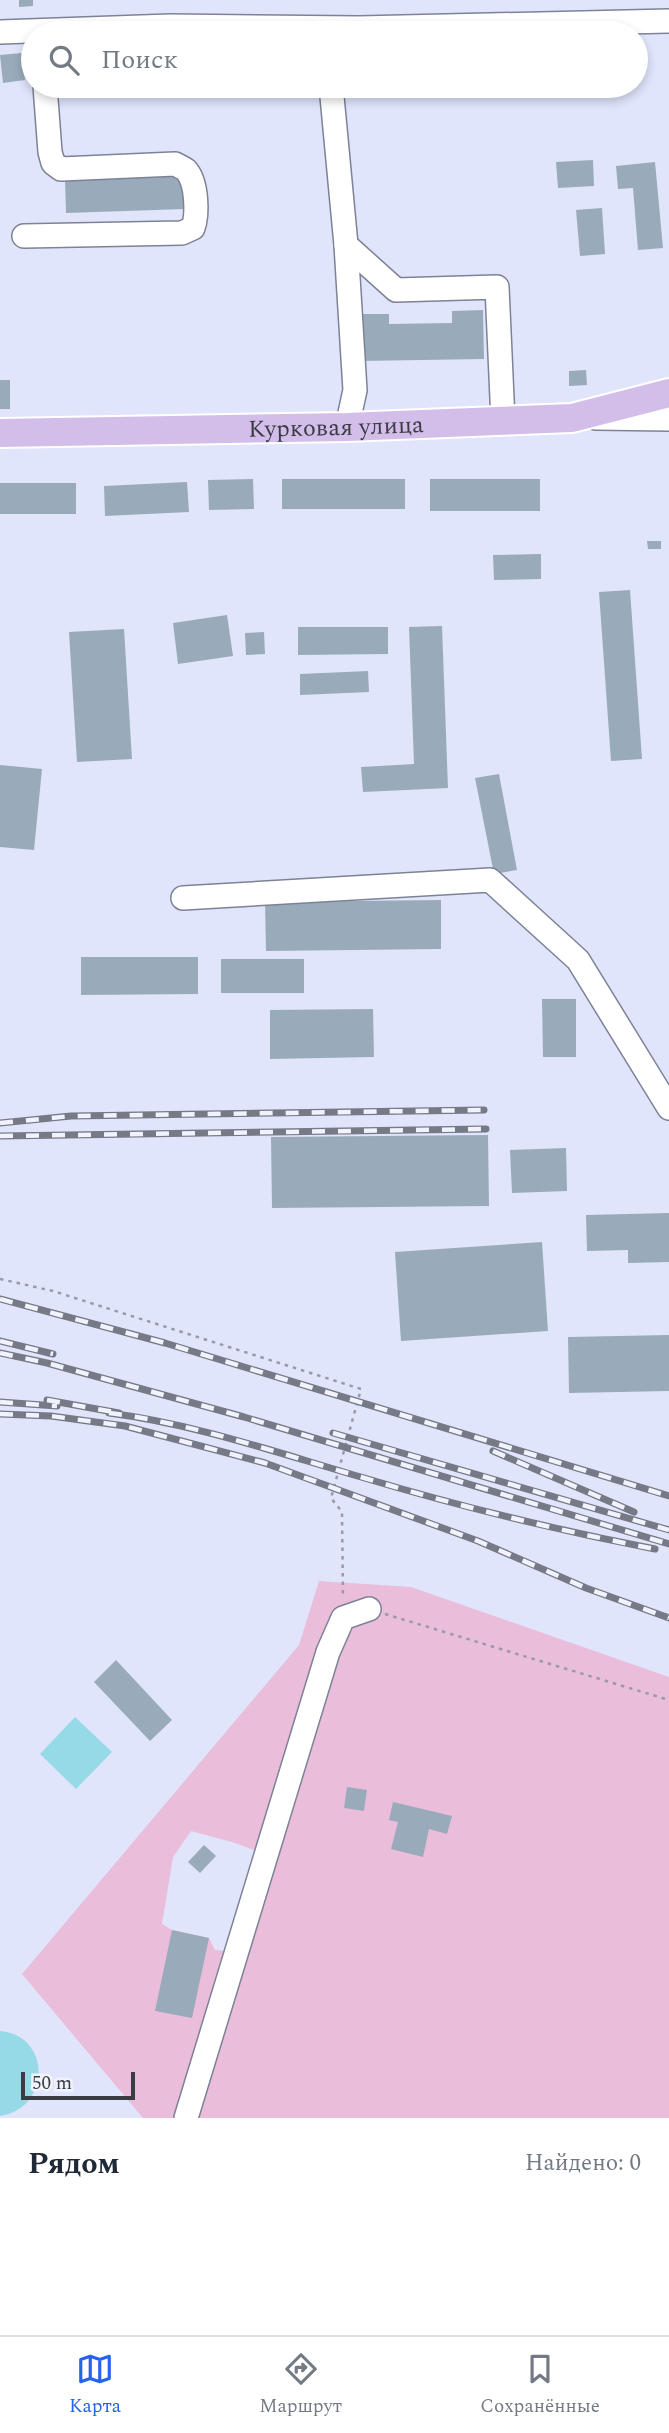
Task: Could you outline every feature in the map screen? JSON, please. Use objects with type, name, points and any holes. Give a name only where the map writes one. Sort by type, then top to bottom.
[{"type":"main road","name":"Курковая улица","points":[[0,433],[347,427],[572,418],[669,393]]},
{"type":"street","points":[[648,21],[669,21]]},
{"type":"street","points":[[0,32],[21,32]]},
{"type":"street","points":[[24,236],[182,233],[192,228],[195,221],[193,184],[186,170],[175,164],[61,169],[53,163],[46,98]]},
{"type":"street","points":[[332,98],[346,245],[355,390],[347,427]]},
{"type":"street","points":[[346,245],[396,290],[497,287],[503,421]]},
{"type":"street","points":[[572,418],[669,419]]},
{"type":"street","points":[[183,898],[490,880],[578,960],[669,1108]]},
{"type":"street","points":[[187,2118],[328,1652],[343,1618],[369,1609]]},
{"type":"path","points":[[0,1279],[53,1291],[361,1389],[331,1499],[342,1512],[343,1618]]},
{"type":"path","points":[[369,1609],[669,1700]]},
{"type":"shaded area","points":[[319,1581],[411,1587],[669,1677],[669,2118],[143,2118],[22,1974],[299,1645]],"holes":[[[191,1831],[273,1857],[231,1951],[215,1950],[209,1938],[172,1930],[162,1924],[173,1857]]]},
{"type":"water","points":[[75,1717],[112,1752],[76,1789],[40,1754]]},
{"type":"water","points":[[0,2031],[17,2035],[29,2045],[39,2072],[36,2087],[29,2100],[17,2110],[0,2116]]},
{"type":"building","points":[[19,0],[33,0],[33,6],[19,7]]},
{"type":"building","points":[[21,53],[21,81],[3,83],[0,55]]},
{"type":"building","points":[[593,160],[594,186],[558,188],[556,162]]},
{"type":"building","points":[[655,162],[663,248],[638,250],[633,188],[618,189],[616,166]]},
{"type":"building","points":[[184,176],[185,209],[66,213],[65,181]]},
{"type":"building","points":[[602,208],[605,254],[580,256],[576,210]]},
{"type":"building","points":[[483,310],[484,359],[360,361],[359,314],[389,314],[389,324],[452,323],[452,311]]},
{"type":"building","points":[[586,370],[587,385],[569,386],[569,371]]},
{"type":"building","points":[[0,380],[10,380],[10,409],[0,409]]},
{"type":"building","points":[[253,479],[254,509],[209,510],[208,480]]},
{"type":"building","points":[[282,479],[405,479],[405,509],[282,509]]},
{"type":"building","points":[[430,479],[540,479],[540,511],[430,511]]},
{"type":"building","points":[[187,482],[189,512],[105,516],[104,486]]},
{"type":"building","points":[[0,483],[76,483],[76,514],[0,514]]},
{"type":"building","points":[[647,541],[661,541],[661,549],[648,549]]},
{"type":"building","points":[[541,554],[541,579],[494,580],[493,555]]},
{"type":"building","points":[[630,590],[642,759],[611,761],[599,592]]},
{"type":"building","points":[[227,615],[233,656],[178,664],[173,623]]},
{"type":"building","points":[[442,626],[448,788],[363,792],[361,767],[414,764],[409,627]]},
{"type":"building","points":[[298,627],[388,627],[388,654],[298,655]]},
{"type":"building","points":[[124,629],[132,759],[77,762],[69,632]]},
{"type":"building","points":[[264,632],[265,654],[246,655],[245,633]]},
{"type":"building","points":[[368,671],[369,692],[300,695],[300,674]]},
{"type":"building","points":[[0,765],[42,769],[34,850],[0,847]]},
{"type":"building","points":[[499,774],[517,870],[494,874],[475,778]]},
{"type":"building","points":[[441,900],[441,949],[266,951],[265,902]]},
{"type":"building","points":[[81,957],[198,957],[198,994],[81,995]]},
{"type":"building","points":[[221,959],[304,959],[304,993],[221,993]]},
{"type":"building","points":[[542,999],[576,999],[576,1057],[543,1057]]},
{"type":"building","points":[[373,1009],[374,1057],[270,1059],[270,1010]]},
{"type":"building","points":[[488,1135],[489,1206],[272,1208],[271,1137]]},
{"type":"building","points":[[566,1148],[567,1191],[512,1193],[510,1150]]},
{"type":"building","points":[[669,1213],[669,1262],[628,1263],[628,1250],[587,1251],[586,1215]]},
{"type":"building","points":[[542,1242],[548,1331],[401,1341],[395,1252]]},
{"type":"building","points":[[669,1335],[669,1391],[569,1393],[568,1337]]},
{"type":"building","points":[[116,1660],[172,1720],[150,1741],[94,1682]]},
{"type":"building","points":[[347,1787],[367,1790],[364,1811],[344,1808]]},
{"type":"building","points":[[393,1802],[452,1816],[447,1834],[429,1829],[423,1857],[391,1849],[398,1822],[389,1820]]},
{"type":"building","points":[[204,1845],[216,1856],[200,1873],[188,1862]]},
{"type":"building","points":[[172,1930],[209,1938],[192,2018],[155,2011]]},
{"type":"railway","points":[[0,1123],[71,1116],[484,1110]]},
{"type":"railway","points":[[0,1136],[486,1129]]},
{"type":"railway","points":[[0,1299],[165,1343],[669,1496]]},
{"type":"railway","points":[[0,1341],[53,1354]]},
{"type":"railway","points":[[0,1353],[47,1363],[244,1417],[669,1544]]},
{"type":"railway","points":[[47,1400],[119,1413]]},
{"type":"railway","points":[[0,1402],[57,1406]]},
{"type":"railway","points":[[109,1413],[173,1424],[471,1508],[655,1549]]},
{"type":"railway","points":[[0,1414],[51,1416],[125,1426],[265,1463],[478,1541],[586,1588],[669,1618]]},
{"type":"railway","points":[[333,1433],[669,1530]]},
{"type":"railway","points":[[493,1451],[634,1512]]}]
